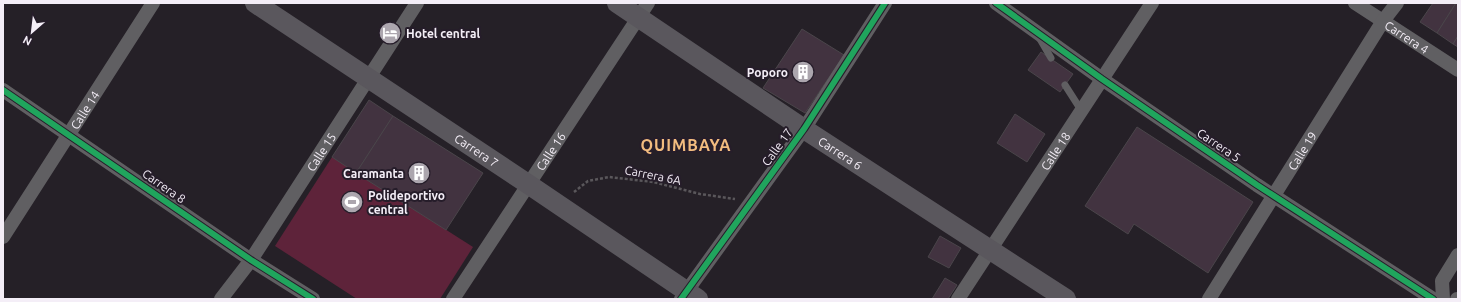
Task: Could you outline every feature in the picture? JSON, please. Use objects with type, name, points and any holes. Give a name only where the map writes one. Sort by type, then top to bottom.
[{"type":"main road","name":"Carrera 7","points":[[255,3],[563,207],[688,296]]},
{"type":"main road","name":"Carrera 6","points":[[617,3],[643,10],[804,129],[1066,299]]},
{"type":"street","name":"Calle 14","points":[[3,238],[153,3]]},
{"type":"street","name":"Calle 15","points":[[221,299],[251,260],[417,3]]},
{"type":"street","name":"Calle 17","points":[[688,296],[751,201],[804,129],[885,3]]},
{"type":"street","name":"Carrera 5","points":[[996,3],[1102,79],[1274,196],[1433,299]]},
{"type":"street","name":"Calle 18","points":[[958,299],[1152,3]]},
{"type":"street","name":"Carrera 4","points":[[1356,3],[1458,70]]},
{"type":"street","name":"Calle 19","points":[[1209,299],[1383,21],[1397,3]]},
{"type":"street","name":"Calle 16","points":[[453,299],[643,10]]},
{"type":"street","name":"Carrera 8","points":[[3,90],[251,260],[313,299]]},
{"type":"street","points":[[1443,299],[1442,281],[1458,255]]},
{"type":"lane","points":[[1036,31],[1051,58]]},
{"type":"lane","points":[[1065,85],[1081,110]]},
{"type":"shaded area","name":"Polideportivo central","points":[[332,157],[473,247],[440,299],[357,299],[275,246]]},
{"type":"building","points":[[1433,3],[1456,3],[1437,33],[1420,22]]},
{"type":"building","points":[[1456,3],[1458,3],[1458,36],[1453,44],[1437,33]]},
{"type":"building","name":"Poporo","points":[[802,29],[844,55],[805,113],[763,88]]},
{"type":"building","points":[[1458,36],[1458,47],[1453,44]]},
{"type":"building","points":[[1041,52],[1073,74],[1060,92],[1028,70]]},
{"type":"building","points":[[369,100],[393,116],[356,173],[332,157]]},
{"type":"building","points":[[1015,114],[1045,134],[1027,162],[997,143]]},
{"type":"building","name":"Caramanta","points":[[393,116],[483,173],[446,230],[356,173]]},
{"type":"building","points":[[1137,127],[1253,202],[1208,273],[1134,224],[1128,234],[1085,206]]},
{"type":"building","points":[[940,236],[961,248],[949,268],[928,257]]},
{"type":"building","points":[[945,278],[957,285],[948,299],[932,299]]},
{"type":"cycle path","points":[[681,299],[804,129],[885,3]]},
{"type":"cycle path","points":[[996,3],[1102,79],[1257,185],[1433,299]]},
{"type":"cycle path","points":[[3,90],[251,260],[313,299]]},
{"type":"place","name":"Hotel central","points":[[390,33]]},
{"type":"place","name":"Poporo","points":[[803,72]]},
{"type":"place","name":"Caramanta","points":[[419,173]]},
{"type":"place","name":"Polideportivo central","points":[[352,202]]},
{"type":"district","name":"QUIMBAYA","points":[[686,145]]}]
